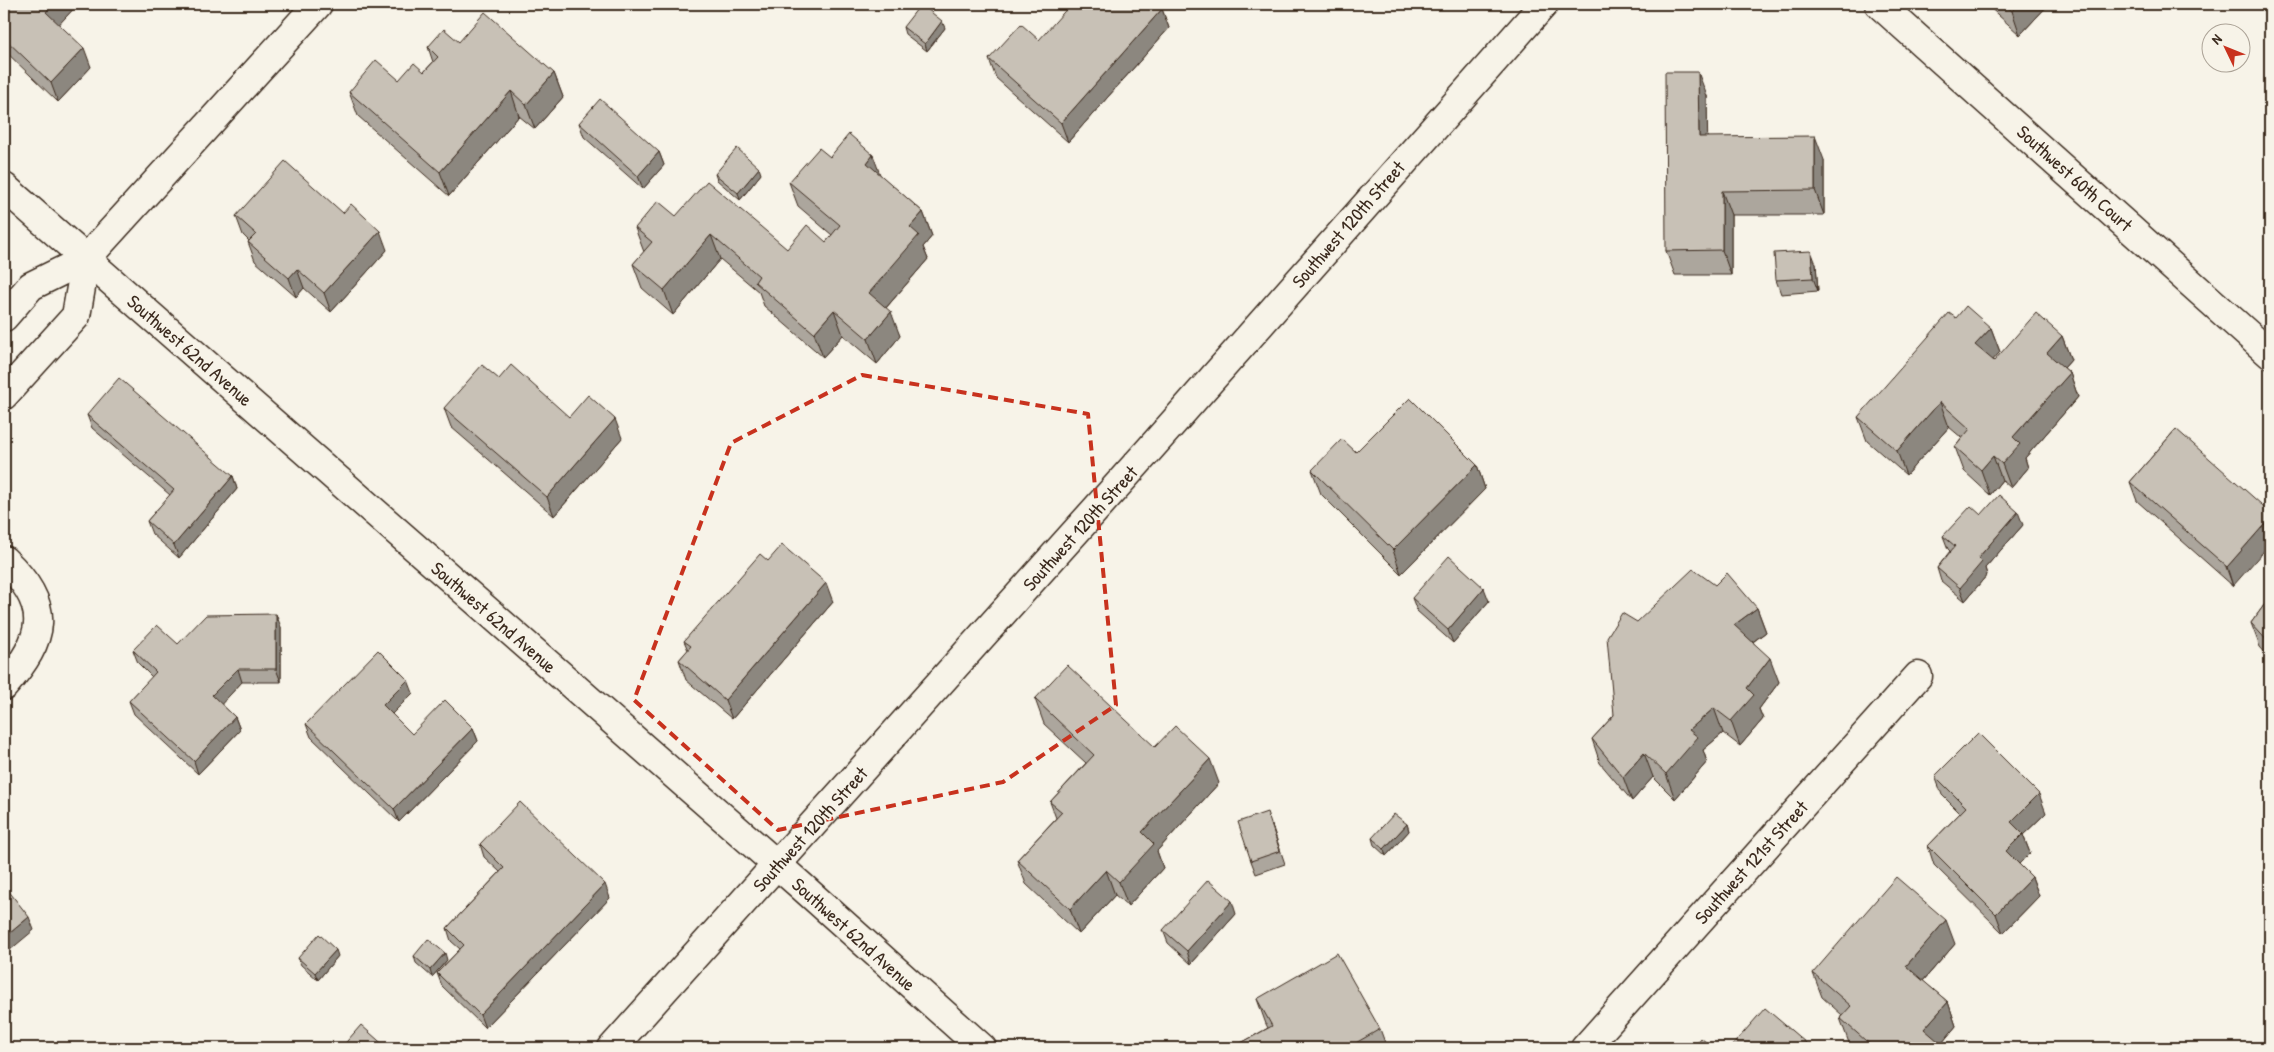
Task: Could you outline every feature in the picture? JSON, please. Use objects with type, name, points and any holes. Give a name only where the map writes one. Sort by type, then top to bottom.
[{"type":"street","points":[[4,317],[31,286],[86,259],[318,4]]},
{"type":"street","name":"Southwest 120th Street","points":[[612,1048],[778,866],[1544,4]]},
{"type":"street","name":"Southwest 60th Court","points":[[1879,4],[2270,354]]},
{"type":"street","name":"Southwest 62nd Avenue","points":[[4,188],[778,866],[982,1048]]},
{"type":"street","points":[[4,395],[76,316],[86,259]]},
{"type":"street","points":[[4,560],[22,577],[33,594],[38,611],[38,627],[33,646],[4,686]]},
{"type":"street","name":"Southwest 121st Street","points":[[1585,1048],[1918,676]]},
{"type":"highlighted area","points":[[862,375],[1088,414],[1116,705],[1003,782],[778,830],[634,700],[731,443]]},
{"type":"building","points":[[4,4],[53,4],[46,12],[84,48],[51,83],[4,38]]},
{"type":"building","points":[[921,4],[942,21],[925,44],[903,27]]},
{"type":"building","points":[[1071,4],[1156,4],[1162,9],[1061,123],[989,59],[1021,24],[1039,40]]},
{"type":"building","points":[[2004,4],[2018,4],[2012,11]]},
{"type":"building","points":[[485,12],[554,73],[526,105],[511,91],[440,172],[349,92],[376,60],[399,80],[414,63],[424,72],[438,57],[428,47],[444,29],[459,42]]},
{"type":"building","points":[[1665,72],[1698,72],[1699,137],[1815,136],[1815,190],[1722,191],[1722,250],[1666,251]]},
{"type":"building","points":[[600,99],[659,152],[638,176],[579,123]]},
{"type":"building","points":[[849,134],[873,155],[867,163],[923,212],[910,227],[919,235],[869,293],[891,312],[868,339],[834,310],[814,333],[755,282],[759,276],[711,235],[664,290],[633,264],[652,242],[635,228],[658,201],[676,216],[707,181],[787,249],[807,225],[826,242],[840,225],[789,182],[819,148],[830,157]]},
{"type":"building","points":[[737,148],[759,168],[738,193],[715,174]]},
{"type":"building","points":[[285,161],[343,213],[351,204],[380,231],[324,293],[297,269],[289,278],[248,242],[256,234],[236,216]]},
{"type":"building","points":[[1811,251],[1813,278],[1776,280],[1774,253]]},
{"type":"building","points":[[1966,306],[1991,328],[1975,345],[1994,361],[2036,313],[2062,336],[2047,353],[2070,373],[2013,437],[2020,444],[2002,464],[1993,456],[1981,470],[1955,447],[1970,429],[1940,402],[1897,451],[1858,417],[1949,313],[1956,318]]},
{"type":"building","points":[[482,365],[499,379],[511,365],[569,417],[588,395],[615,419],[547,497],[444,408]]},
{"type":"building","points":[[119,378],[233,476],[174,545],[147,521],[174,490],[87,415]]},
{"type":"building","points":[[1410,398],[1477,465],[1393,550],[1312,470],[1342,439],[1356,452]]},
{"type":"building","points":[[2176,429],[2270,512],[2270,518],[2227,567],[2130,482]]},
{"type":"building","points":[[1999,495],[2018,512],[1978,558],[1982,562],[1960,588],[1937,568],[1955,546],[1943,536],[1971,506],[1981,515]]},
{"type":"building","points":[[782,545],[826,583],[725,700],[679,660],[691,646],[684,641],[760,554],[768,561]]},
{"type":"building","points":[[1449,556],[1484,588],[1448,630],[1412,598]]},
{"type":"building","points":[[1693,569],[1715,585],[1727,573],[1757,608],[1734,625],[1770,658],[1747,688],[1754,695],[1731,721],[1714,708],[1689,730],[1698,737],[1666,774],[1644,753],[1623,777],[1592,739],[1614,715],[1607,637],[1622,613],[1637,622]]},
{"type":"building","points":[[2270,597],[2270,644],[2251,623]]},
{"type":"building","points":[[276,614],[276,669],[238,669],[212,695],[235,717],[194,761],[129,701],[156,672],[133,650],[157,625],[178,644],[206,615]]},
{"type":"building","points":[[378,650],[408,680],[383,705],[412,734],[445,700],[473,728],[394,809],[306,724]]},
{"type":"building","points":[[1067,665],[1155,747],[1175,726],[1210,759],[1142,832],[1154,844],[1119,882],[1106,870],[1070,909],[1017,860],[1062,812],[1050,802],[1094,755],[1035,699]]},
{"type":"building","points":[[1978,733],[2039,794],[2011,822],[2023,834],[2006,851],[2032,877],[1996,914],[1928,846],[1966,807],[1935,776]]},
{"type":"building","points":[[520,802],[605,884],[480,1015],[437,973],[464,945],[447,928],[504,868],[480,844]]},
{"type":"building","points":[[1267,812],[1280,851],[1251,861],[1238,822]]},
{"type":"building","points":[[1394,814],[1407,824],[1384,849],[1372,838]]},
{"type":"building","points":[[1896,877],[1946,920],[1906,966],[1948,1002],[1924,1029],[1946,1048],[1874,1048],[1840,1018],[1851,1006],[1813,973]]},
{"type":"building","points":[[1208,880],[1232,901],[1187,951],[1163,930]]},
{"type":"building","points":[[4,885],[29,917],[4,938]]},
{"type":"building","points":[[319,934],[336,950],[315,973],[298,958]]},
{"type":"building","points":[[428,939],[445,953],[430,970],[414,956]]},
{"type":"building","points":[[1337,953],[1380,1029],[1347,1048],[1232,1048],[1272,1026],[1257,999]]},
{"type":"building","points":[[1765,1008],[1812,1048],[1730,1048]]},
{"type":"building","points":[[361,1025],[387,1048],[341,1048]]},
{"type":"building","points":[[1701,1038],[1713,1048],[1693,1048]]}]
